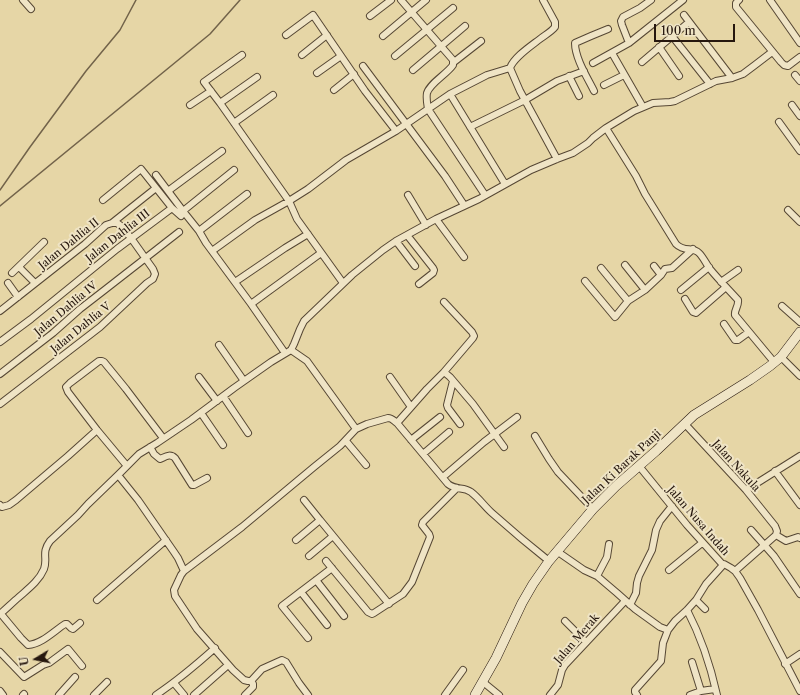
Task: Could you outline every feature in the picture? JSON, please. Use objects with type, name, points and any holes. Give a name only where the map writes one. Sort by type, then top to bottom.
[{"type":"street","points":[[23,0],[31,9]]},
{"type":"street","points":[[370,16],[391,0]]},
{"type":"street","points":[[401,0],[454,62]]},
{"type":"street","points":[[383,36],[426,0]]},
{"type":"street","points":[[543,0],[555,22],[555,27],[516,59],[512,63],[510,71],[556,159]]},
{"type":"street","points":[[629,43],[621,21],[623,17],[651,0]]},
{"type":"street","points":[[739,0],[736,3],[736,7],[784,65],[786,66],[791,64],[800,57]]},
{"type":"street","points":[[770,0],[800,42]]},
{"type":"street","points":[[593,63],[629,43],[680,1]]},
{"type":"street","points":[[395,56],[453,8]]},
{"type":"street","points":[[286,35],[313,15],[396,131]]},
{"type":"street","points":[[684,15],[732,78]]},
{"type":"street","points":[[642,62],[689,22]]},
{"type":"street","points":[[413,70],[465,26]]},
{"type":"street","points":[[594,91],[584,71],[575,43],[608,29]]},
{"type":"street","points":[[302,55],[327,35]]},
{"type":"street","points":[[672,36],[710,84]]},
{"type":"street","points":[[481,41],[454,62],[450,69],[429,88],[427,99],[428,109],[485,195]]},
{"type":"street","points":[[659,47],[679,76]]},
{"type":"street","points":[[80,623],[73,629],[65,624],[42,640],[28,645],[0,614],[31,586],[42,573],[45,565],[46,546],[50,541],[139,454],[201,413],[270,362],[288,352],[294,344],[304,320],[352,275],[396,241],[531,170],[573,153],[606,128],[625,116],[653,103],[670,102],[716,81],[743,74],[772,52]]},
{"type":"street","points":[[612,53],[643,107]]},
{"type":"street","points":[[242,55],[204,82],[289,201],[297,219],[343,283]]},
{"type":"street","points":[[318,72],[341,56]]},
{"type":"street","points":[[362,66],[445,176],[464,205]]},
{"type":"street","points":[[212,250],[255,220],[289,201],[318,182],[346,160],[396,131],[450,94],[487,75],[510,68]]},
{"type":"street","points":[[470,127],[525,100],[557,81],[584,71]]},
{"type":"street","points":[[334,90],[354,74]]},
{"type":"street","points":[[604,85],[624,74]]},
{"type":"street","points":[[795,75],[800,81]]},
{"type":"street","points":[[220,103],[257,76]]},
{"type":"street","points":[[569,76],[579,96]]},
{"type":"street","points":[[190,105],[211,91]]},
{"type":"street","points":[[450,94],[505,184]]},
{"type":"street","points":[[234,123],[273,95]]},
{"type":"street","points":[[792,105],[800,116]]},
{"type":"street","points":[[779,122],[800,151]]},
{"type":"street","points":[[606,128],[676,244],[682,249],[693,250],[699,253],[721,282],[738,300],[735,315],[749,332],[777,360],[800,376]]},
{"type":"street","points":[[168,191],[222,151]]},
{"type":"street","points":[[103,200],[141,169],[172,208],[182,213]]},
{"type":"street","points":[[182,213],[234,170]]},
{"type":"street","points":[[156,175],[182,213],[199,231],[251,304],[288,352],[307,361],[356,429]]},
{"type":"street","points":[[112,223],[156,188]]},
{"type":"street","points":[[199,231],[247,194]]},
{"type":"street","points":[[408,195],[426,225]]},
{"type":"street","name":"Jalan Dahlia III","points":[[0,342],[32,319],[131,238],[172,208]]},
{"type":"street","points":[[788,210],[800,222]]},
{"type":"street","points":[[436,219],[464,257]]},
{"type":"street","name":"Jalan Dahlia II","points":[[0,311],[85,244],[106,225],[116,223],[121,226],[145,258]]},
{"type":"street","name":"Jalan Dahlia IV","points":[[0,374],[53,334],[80,310],[179,232]]},
{"type":"street","points":[[235,282],[308,234]]},
{"type":"street","points":[[407,235],[434,270],[433,273],[419,284]]},
{"type":"street","points":[[396,241],[415,266]]},
{"type":"street","points":[[12,273],[44,242]]},
{"type":"street","points":[[585,281],[615,317],[628,301],[645,290],[661,275],[665,269],[672,268],[693,250]]},
{"type":"street","points":[[251,304],[321,253]]},
{"type":"street","name":"Jalan Dahlia V","points":[[0,404],[100,327],[153,279],[155,274],[145,258]]},
{"type":"street","points":[[625,265],[645,290]]},
{"type":"street","points":[[654,266],[661,275]]},
{"type":"street","points":[[19,267],[35,283]]},
{"type":"street","points":[[681,290],[709,267]]},
{"type":"street","points":[[601,268],[628,301]]},
{"type":"street","points":[[721,282],[738,270]]},
{"type":"street","points":[[8,283],[18,297]]},
{"type":"street","points":[[685,299],[693,312],[696,313],[726,287]]},
{"type":"street","points":[[397,423],[444,372],[474,336],[444,302]]},
{"type":"street","points":[[782,306],[800,322]]},
{"type":"street","points":[[724,324],[735,340],[738,340],[749,332]]},
{"type":"street","name":"Jalan Ki Barak Panji","points":[[475,695],[496,658],[522,603],[533,584],[549,561],[593,510],[616,486],[694,415],[759,374],[777,360],[800,332]]},
{"type":"street","points":[[219,345],[244,381]]},
{"type":"street","points":[[127,466],[68,392],[66,387],[82,374],[100,361],[104,362],[163,438]]},
{"type":"street","points":[[444,372],[472,404],[504,447]]},
{"type":"street","points":[[199,377],[216,401]]},
{"type":"street","points":[[390,377],[411,407]]},
{"type":"street","points":[[453,381],[447,405],[460,424]]},
{"type":"street","points":[[223,396],[248,434]]},
{"type":"street","points":[[201,413],[223,445]]},
{"type":"street","points":[[411,440],[440,417]]},
{"type":"street","points":[[442,477],[517,417]]},
{"type":"street","points":[[251,681],[244,680],[228,665],[215,648],[197,629],[174,593],[176,585],[184,571],[242,527],[346,441],[356,429],[367,424],[388,418],[397,423],[448,484],[452,487],[470,491],[505,525],[549,561]]},
{"type":"street","name":"Jalan Nakula","points":[[685,424],[746,490],[772,522],[776,529],[776,535]]},
{"type":"street","points":[[0,505],[2,507],[9,505],[23,495],[97,430]]},
{"type":"street","points":[[423,454],[449,432]]},
{"type":"street","points":[[535,436],[558,472],[593,510]]},
{"type":"street","points":[[346,441],[366,466]]},
{"type":"street","points":[[150,447],[154,454],[160,459],[170,455],[173,456],[192,485],[196,485],[207,478]]},
{"type":"street","points":[[746,490],[800,456]]},
{"type":"street","name":"Jalan Nusa Indah","points":[[639,466],[722,565],[724,564],[736,571]]},
{"type":"street","points":[[775,471],[800,505]]},
{"type":"street","points":[[118,475],[138,500],[166,540],[178,558],[184,571]]},
{"type":"street","points":[[326,561],[369,614],[374,613],[403,594],[411,583],[429,539],[429,534],[422,525],[423,522],[457,488]]},
{"type":"street","points":[[304,500],[389,604]]},
{"type":"street","points":[[627,603],[636,594],[639,576],[652,550],[656,530],[660,521],[672,506]]},
{"type":"street","points":[[296,540],[320,520]]},
{"type":"street","points":[[752,530],[783,568],[800,594]]},
{"type":"street","points":[[800,538],[798,537],[786,541],[776,535],[736,571],[800,692]]},
{"type":"street","points":[[309,556],[333,536]]},
{"type":"street","points":[[97,600],[166,540]]},
{"type":"street","points":[[669,570],[702,543]]},
{"type":"street","points":[[597,576],[607,557],[609,544]]},
{"type":"street","points":[[558,552],[584,570],[597,576],[627,603],[660,627],[668,630]]},
{"type":"street","points":[[637,695],[635,692],[636,690],[661,661],[663,643],[668,630],[675,621],[688,610],[706,584],[722,565]]},
{"type":"street","points":[[308,638],[282,606],[332,568]]},
{"type":"street","points":[[316,580],[344,616]]},
{"type":"street","points":[[301,592],[327,625]]},
{"type":"street","points":[[696,600],[706,610]]},
{"type":"street","name":"Jalan Merak","points":[[550,695],[558,685],[565,665],[586,642],[627,603]]},
{"type":"street","points":[[688,610],[706,657],[716,692],[701,691],[690,695]]},
{"type":"street","points":[[565,621],[586,642]]},
{"type":"street","points":[[156,695],[174,683],[215,648]]},
{"type":"street","points":[[0,652],[24,677],[49,663],[68,649],[82,666]]},
{"type":"street","points":[[786,664],[800,654]]},
{"type":"street","points":[[251,681],[262,669],[282,660],[286,662],[308,695]]},
{"type":"street","points":[[692,662],[701,691]]},
{"type":"street","points":[[194,695],[228,665]]},
{"type":"street","points":[[445,695],[463,670]]},
{"type":"street","points":[[59,695],[75,677]]},
{"type":"street","points":[[245,695],[253,687],[251,681]]},
{"type":"street","points":[[94,695],[107,682]]},
{"type":"street","points":[[483,682],[498,695]]},
{"type":"street","points":[[174,683],[184,695]]},
{"type":"street","points":[[0,690],[3,695]]},
{"type":"waterway","points":[[0,190],[86,71],[120,30],[136,0]]},
{"type":"waterway","points":[[0,206],[210,34],[240,0]]}]
